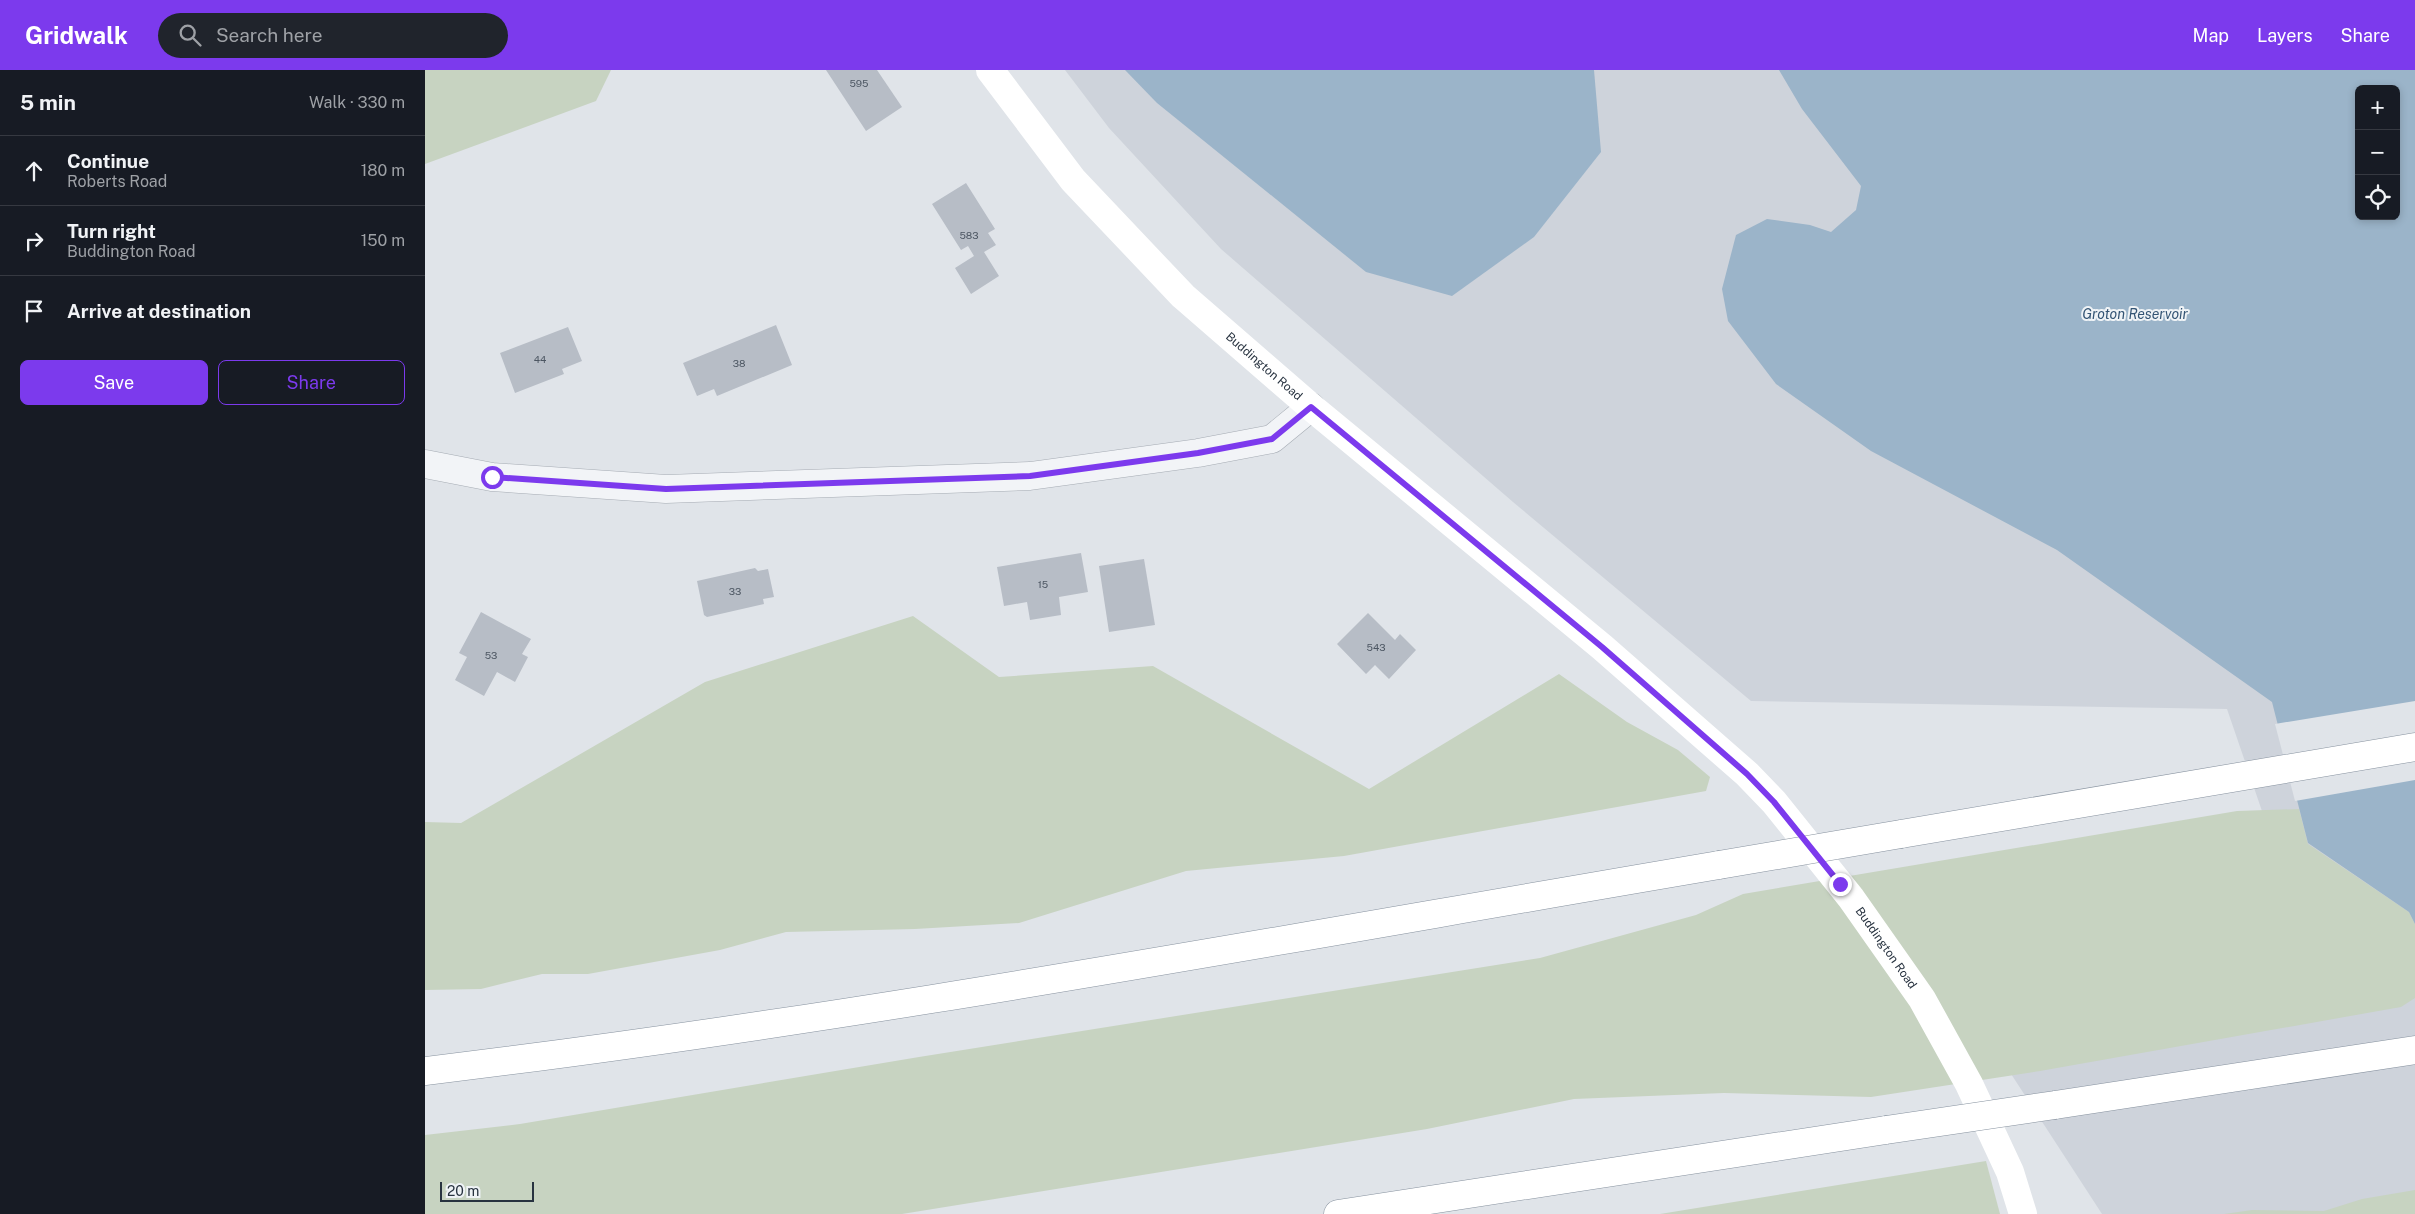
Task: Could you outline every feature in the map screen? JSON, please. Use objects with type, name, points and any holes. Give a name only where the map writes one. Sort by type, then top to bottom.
[{"type":"main road","name":"Buddington Road","points":[[990,70],[1079,186],[1183,296],[1311,407],[1602,647],[1747,774],[1774,802],[1851,898],[1922,998],[1973,1093],[2009,1172],[2023,1214]]},
{"type":"main road","points":[[425,1071],[646,1043],[899,1004],[2415,747]]},
{"type":"main road","points":[[1337,1214],[2413,1050]]},
{"type":"street","points":[[425,464],[492,477],[666,489],[1030,476],[1198,453],[1272,439],[1311,407]]},
{"type":"shaded area","points":[[1065,70],[2415,70],[2415,1214],[2102,1214],[1952,983],[2263,814],[2227,709],[1751,701],[1513,502],[1221,249],[1109,128]]},
{"type":"green space","points":[[425,70],[611,70],[596,101],[425,164]]},
{"type":"green space","points":[[913,616],[999,677],[1153,666],[1369,789],[1559,674],[1627,722],[1678,750],[1710,777],[1706,791],[1344,856],[1186,871],[1019,923],[915,929],[786,932],[720,950],[588,974],[542,974],[481,989],[425,990],[425,822],[461,823],[705,682]]},
{"type":"green space","points":[[2299,809],[2308,844],[2409,912],[2415,924],[2415,998],[2401,1007],[2040,1071],[1871,1097],[1724,1093],[1574,1099],[1427,1129],[902,1214],[425,1214],[425,1135],[520,1124],[919,1057],[1540,958],[1696,915],[1743,894],[2237,811]]},
{"type":"green space","points":[[1986,1161],[2000,1214],[1660,1214]]},
{"type":"green space","points":[[2415,1190],[2415,1214],[2224,1214],[2252,1210],[2324,1211],[2362,1199]]},
{"type":"water","points":[[1125,70],[1594,70],[1601,152],[1534,237],[1452,296],[1366,272],[1157,103]]},
{"type":"water","name":"Groton Reservoir","points":[[1779,70],[2415,70],[2415,924],[2409,912],[2308,843],[2272,702],[2057,550],[1871,451],[1776,384],[1728,321],[1722,289],[1736,235],[1767,219],[1810,225],[1831,232],[1856,210],[1861,186],[1802,109]]},
{"type":"pier","points":[[2415,701],[2415,780],[2295,801],[2275,724]]},
{"type":"building","points":[[826,70],[877,70],[902,107],[866,131]]},
{"type":"building","points":[[966,183],[995,229],[988,233],[996,245],[984,252],[999,276],[971,294],[955,268],[974,256],[968,246],[961,250],[932,204]]},
{"type":"building","points":[[776,325],[792,365],[717,396],[714,389],[697,396],[683,363]]},
{"type":"building","points":[[568,327],[582,361],[562,369],[564,374],[515,393],[500,353]]},
{"type":"building","points":[[1081,553],[1088,592],[1059,597],[1061,615],[1030,620],[1027,602],[1004,606],[997,567]]},
{"type":"building","points":[[1144,559],[1155,625],[1109,632],[1099,566]]},
{"type":"building","points":[[755,568],[758,571],[768,569],[774,597],[763,599],[764,604],[707,617],[704,615],[697,581]]},
{"type":"building","points":[[481,612],[531,639],[522,654],[528,657],[515,682],[497,672],[484,696],[455,680],[467,657],[459,653]]},
{"type":"building","points":[[1368,613],[1395,640],[1400,634],[1416,650],[1389,679],[1375,665],[1366,674],[1337,644]]},
{"type":"route","points":[[492,477],[666,489],[759,484],[881,483],[1030,476],[1198,453],[1272,439],[1311,407],[1602,647],[1747,774],[1774,802],[1840,884]]}]
